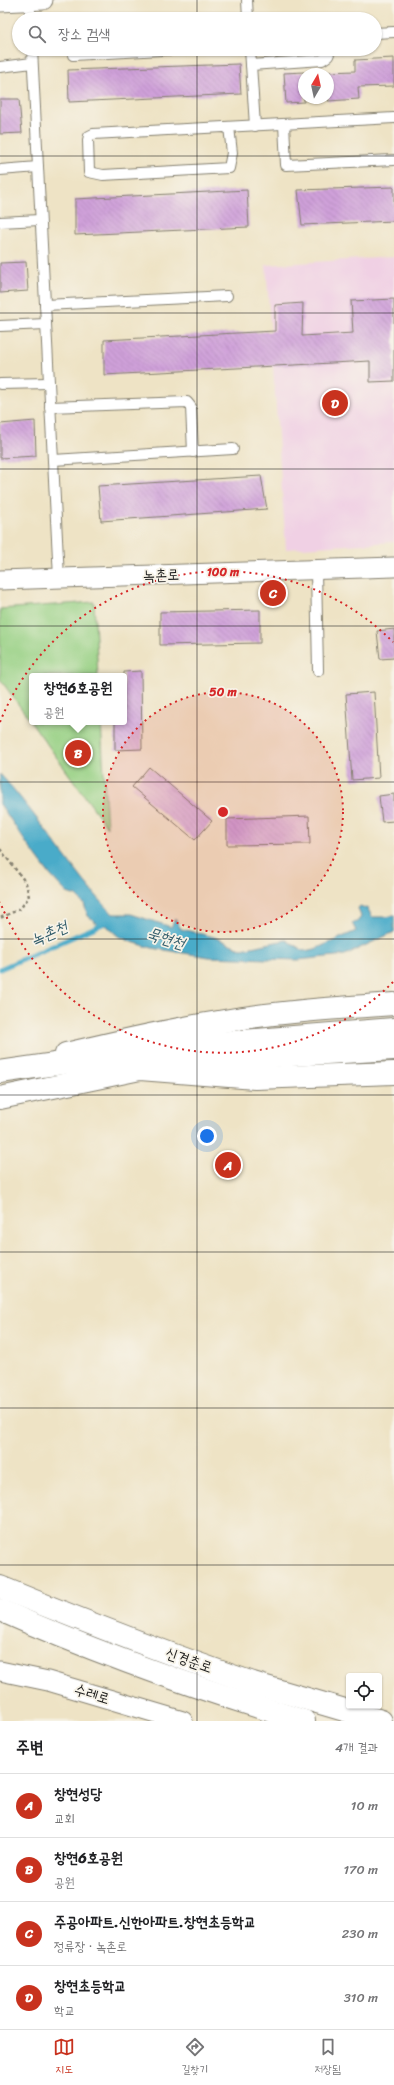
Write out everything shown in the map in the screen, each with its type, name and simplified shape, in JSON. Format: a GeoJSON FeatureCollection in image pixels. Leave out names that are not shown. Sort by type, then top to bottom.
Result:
{"type":"FeatureCollection","features":[{"type":"Feature","properties":{"kind":"highway"},"geometry":{"type":"LineString","coordinates":[[0,1071],[127,1040],[218,1022],[318,1009],[394,1004]]}},
{"type":"Feature","properties":{"kind":"highway"},"geometry":{"type":"LineString","coordinates":[[0,1071],[179,1046],[394,1029]]}},
{"type":"Feature","properties":{"kind":"highway"},"geometry":{"type":"LineString","coordinates":[[0,1098],[140,1069],[241,1058],[394,1049]]}},
{"type":"Feature","properties":{"kind":"highway"},"geometry":{"type":"LineString","coordinates":[[140,1069],[255,1078],[394,1073]]}},
{"type":"Feature","properties":{"kind":"highway","name":"신경춘로"},"geometry":{"type":"LineString","coordinates":[[0,1587],[100,1628],[253,1683],[381,1721]]}},
{"type":"Feature","properties":{"kind":"highway","name":"신경춘로"},"geometry":{"type":"LineString","coordinates":[[0,1610],[162,1674],[245,1703],[304,1721]]}},
{"type":"Feature","properties":{"kind":"street"},"geometry":{"type":"LineString","coordinates":[[0,2],[43,0]]}},
{"type":"Feature","properties":{"kind":"street","name":"녹촌로"},"geometry":{"type":"LineString","coordinates":[[0,580],[394,567]]}},
{"type":"Feature","properties":{"kind":"street","name":"수레로"},"geometry":{"type":"LineString","coordinates":[[0,1671],[48,1680],[183,1721]]}},
{"type":"Feature","properties":{"kind":"lane"},"geometry":{"type":"LineString","coordinates":[[30,0],[30,12]]}},
{"type":"Feature","properties":{"kind":"lane"},"geometry":{"type":"LineString","coordinates":[[247,0],[248,12]]}},
{"type":"Feature","properties":{"kind":"lane"},"geometry":{"type":"LineString","coordinates":[[382,32],[394,32]]}},
{"type":"Feature","properties":{"kind":"lane"},"geometry":{"type":"LineString","coordinates":[[32,56],[59,578]]}},
{"type":"Feature","properties":{"kind":"lane"},"geometry":{"type":"LineString","coordinates":[[251,56],[255,126]]}},
{"type":"Feature","properties":{"kind":"lane"},"geometry":{"type":"LineString","coordinates":[[252,64],[322,60],[328,56]]}},
{"type":"Feature","properties":{"kind":"lane"},"geometry":{"type":"LineString","coordinates":[[0,67],[32,63]]}},
{"type":"Feature","properties":{"kind":"lane"},"geometry":{"type":"LineString","coordinates":[[229,127],[232,153],[229,168],[103,175],[89,172],[88,140],[89,136],[94,134],[394,118]]}},
{"type":"Feature","properties":{"kind":"lane"},"geometry":{"type":"LineString","coordinates":[[284,124],[286,165],[394,160]]}},
{"type":"Feature","properties":{"kind":"lane"},"geometry":{"type":"LineString","coordinates":[[0,170],[38,167]]}},
{"type":"Feature","properties":{"kind":"lane"},"geometry":{"type":"LineString","coordinates":[[0,222],[40,220]]}},
{"type":"Feature","properties":{"kind":"lane"},"geometry":{"type":"LineString","coordinates":[[45,305],[227,296]]}},
{"type":"Feature","properties":{"kind":"lane"},"geometry":{"type":"LineString","coordinates":[[0,326],[46,324]]}},
{"type":"Feature","properties":{"kind":"lane"},"geometry":{"type":"LineString","coordinates":[[0,384],[49,383]]}},
{"type":"Feature","properties":{"kind":"lane"},"geometry":{"type":"LineString","coordinates":[[50,407],[187,402],[191,407],[193,452]]}},
{"type":"Feature","properties":{"kind":"lane"},"geometry":{"type":"LineString","coordinates":[[53,460],[233,450]]}},
{"type":"Feature","properties":{"kind":"lane"},"geometry":{"type":"LineString","coordinates":[[316,570],[318,671]]}},
{"type":"Feature","properties":{"kind":"path"},"geometry":{"type":"LineString","coordinates":[[0,849],[26,883],[28,897],[20,909],[0,918]]}},
{"type":"Feature","properties":{"kind":"shaded area"},"geometry":{"type":"Polygon","coordinates":[[[394,257],[394,542],[286,549],[266,265],[394,257]]]}},
{"type":"Feature","properties":{"kind":"green space"},"geometry":{"type":"Polygon","coordinates":[[[94,602],[98,673],[29,673],[29,719],[0,679],[0,609],[94,602]]]}},
{"type":"Feature","properties":{"kind":"green space"},"geometry":{"type":"Polygon","coordinates":[[[33,725],[101,725],[107,827],[33,725]]]}},
{"type":"Feature","properties":{"kind":"water","name":"묵현천"},"geometry":{"type":"Polygon","coordinates":[[[0,774],[29,808],[83,880],[113,914],[131,914],[171,927],[175,919],[181,929],[214,937],[242,949],[286,940],[304,951],[315,949],[356,931],[352,923],[357,922],[361,917],[358,908],[360,906],[368,909],[372,917],[387,917],[394,915],[394,932],[345,955],[298,960],[209,957],[152,948],[132,942],[118,936],[106,925],[98,924],[88,916],[84,904],[76,896],[67,893],[51,876],[0,804],[0,774]]]}},
{"type":"Feature","properties":{"kind":"building"},"geometry":{"type":"Polygon","coordinates":[[[394,58],[394,86],[358,87],[359,99],[334,101],[334,72],[355,71],[355,60],[394,58]]]}},
{"type":"Feature","properties":{"kind":"building"},"geometry":{"type":"Polygon","coordinates":[[[239,64],[241,94],[69,102],[68,70],[239,64]]]}},
{"type":"Feature","properties":{"kind":"building"},"geometry":{"type":"Polygon","coordinates":[[[298,72],[298,102],[286,103],[284,73],[298,72]]]}},
{"type":"Feature","properties":{"kind":"building"},"geometry":{"type":"Polygon","coordinates":[[[0,99],[19,99],[22,133],[0,134],[0,99]]]}},
{"type":"Feature","properties":{"kind":"building"},"geometry":{"type":"Polygon","coordinates":[[[394,187],[394,221],[302,225],[298,190],[394,187]]]}},
{"type":"Feature","properties":{"kind":"building"},"geometry":{"type":"Polygon","coordinates":[[[247,190],[249,227],[75,235],[75,199],[247,190]]]}},
{"type":"Feature","properties":{"kind":"building"},"geometry":{"type":"Polygon","coordinates":[[[26,262],[28,291],[0,293],[0,263],[26,262]]]}},
{"type":"Feature","properties":{"kind":"building"},"geometry":{"type":"Polygon","coordinates":[[[394,299],[394,381],[370,382],[370,361],[104,375],[104,340],[275,331],[275,305],[303,303],[302,336],[353,333],[351,301],[394,299]]]}},
{"type":"Feature","properties":{"kind":"building"},"geometry":{"type":"Polygon","coordinates":[[[35,421],[36,456],[0,458],[0,424],[35,421]]]}},
{"type":"Feature","properties":{"kind":"building"},"geometry":{"type":"Polygon","coordinates":[[[261,476],[267,509],[101,521],[98,486],[261,476]]]}},
{"type":"Feature","properties":{"kind":"building"},"geometry":{"type":"Polygon","coordinates":[[[260,610],[260,643],[160,645],[160,612],[260,610]]]}},
{"type":"Feature","properties":{"kind":"building"},"geometry":{"type":"Polygon","coordinates":[[[394,629],[394,658],[380,659],[377,631],[394,629]]]}},
{"type":"Feature","properties":{"kind":"building"},"geometry":{"type":"Polygon","coordinates":[[[141,671],[142,749],[115,750],[115,725],[127,725],[127,673],[124,672],[141,671]]]}},
{"type":"Feature","properties":{"kind":"building"},"geometry":{"type":"Polygon","coordinates":[[[374,692],[379,778],[352,780],[346,694],[374,692]]]}},
{"type":"Feature","properties":{"kind":"building"},"geometry":{"type":"Polygon","coordinates":[[[149,767],[212,821],[195,840],[132,787],[149,767]]]}},
{"type":"Feature","properties":{"kind":"building"},"geometry":{"type":"Polygon","coordinates":[[[394,794],[394,821],[382,822],[379,796],[394,794]]]}},
{"type":"Feature","properties":{"kind":"building"},"geometry":{"type":"Polygon","coordinates":[[[309,816],[310,844],[227,845],[227,819],[309,816]]]}},
{"type":"Feature","properties":{"kind":"waterway","name":"녹촌천"},"geometry":{"type":"LineString","coordinates":[[0,969],[107,922]]}},
{"type":"Feature","properties":{"kind":"place","name":"창현초등학교"},"geometry":{"type":"Point","coordinates":[335,403]}},
{"type":"Feature","properties":{"kind":"place","name":"주공아파트.신한아파트.창현초등학교"},"geometry":{"type":"Point","coordinates":[273,593]}},
{"type":"Feature","properties":{"kind":"place","name":"창현6호공원"},"geometry":{"type":"Point","coordinates":[78,753]}},
{"type":"Feature","properties":{"kind":"place","name":"창현성당"},"geometry":{"type":"Point","coordinates":[228,1165]}}]}
